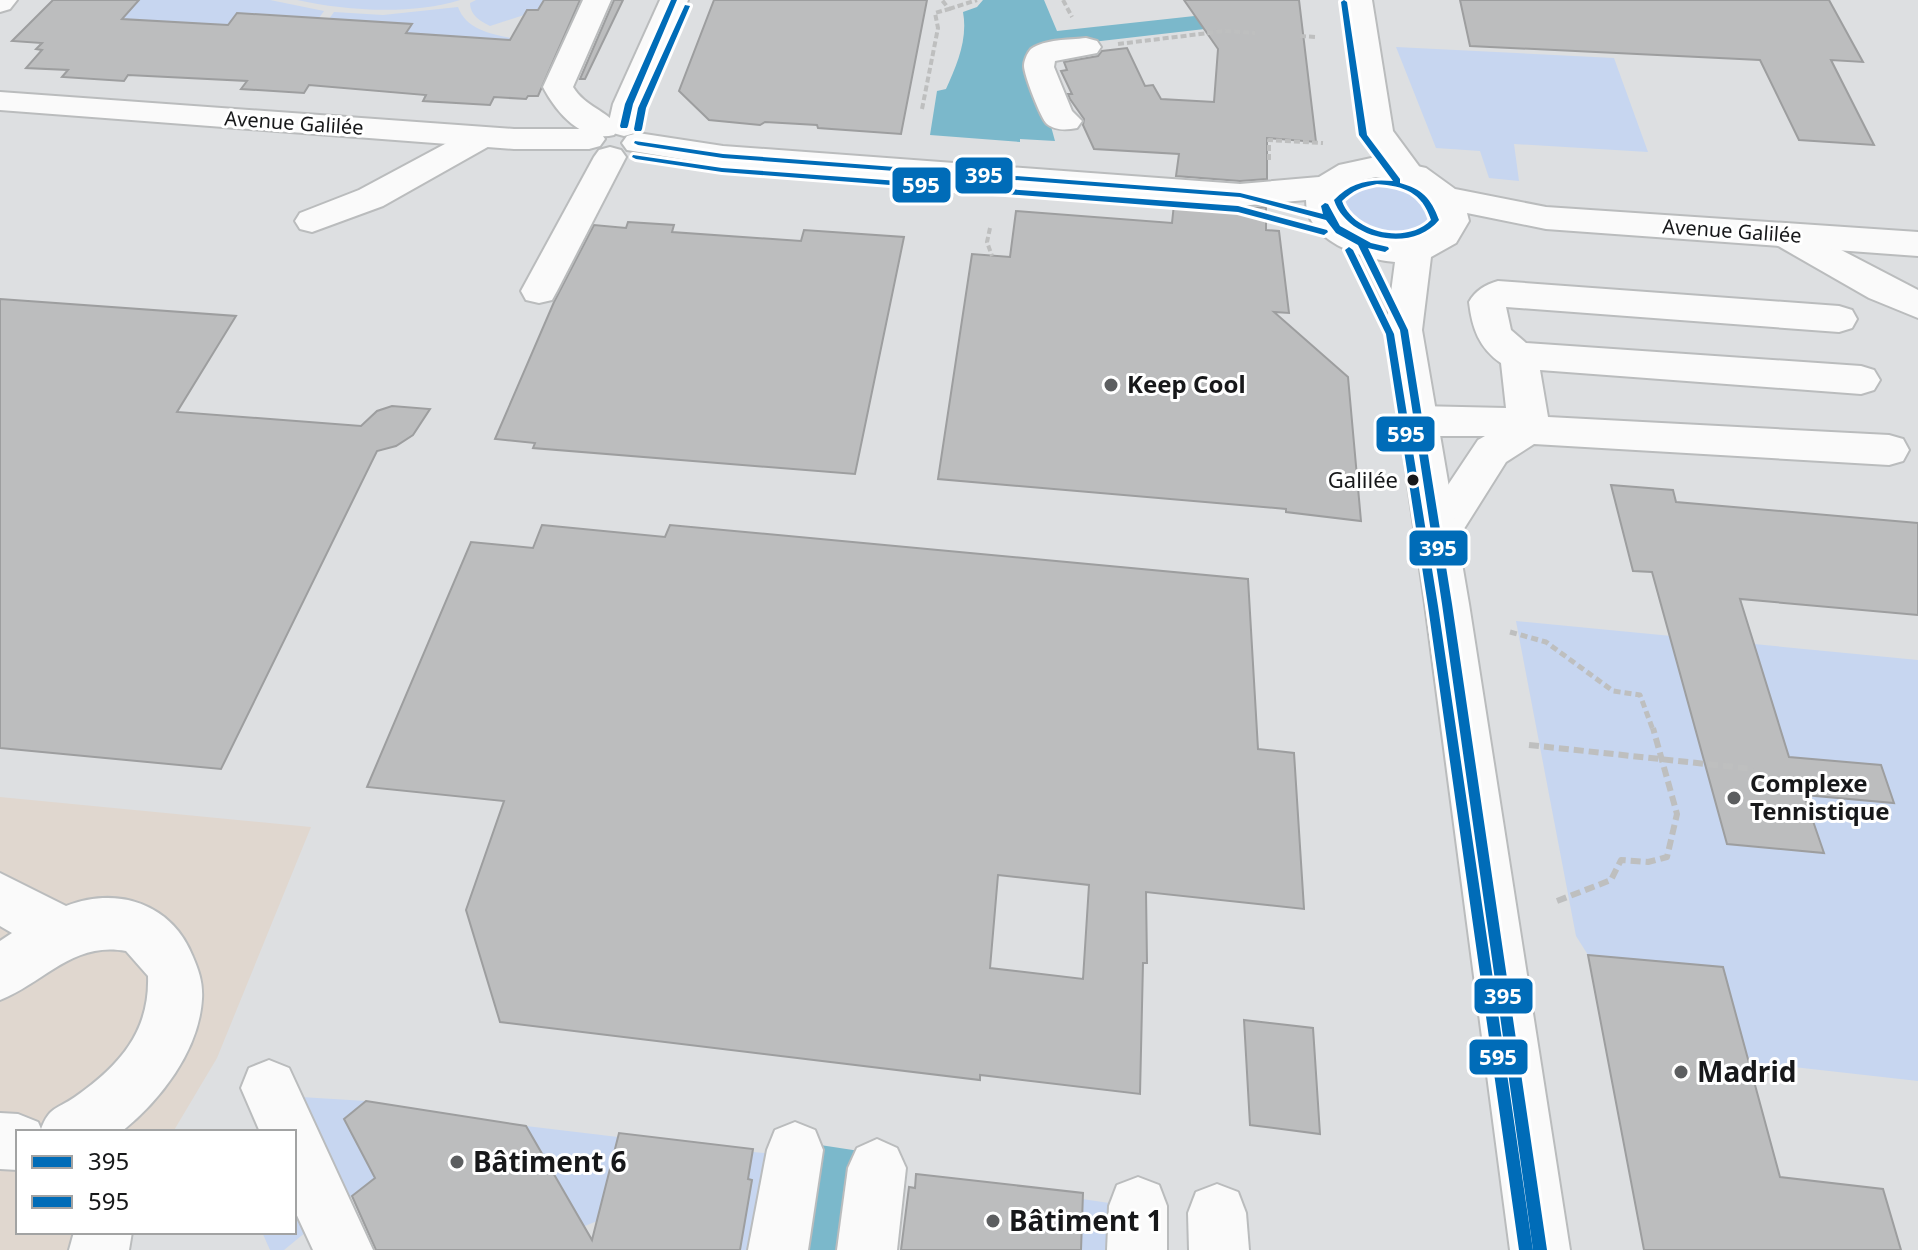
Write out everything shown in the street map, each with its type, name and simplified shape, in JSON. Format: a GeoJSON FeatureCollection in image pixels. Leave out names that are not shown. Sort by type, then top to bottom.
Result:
{"type":"FeatureCollection","features":[{"type":"Feature","properties":{"kind":"main road"},"geometry":{"type":"LineString","coordinates":[[597,0],[558,87],[569,107],[613,138]]}},
{"type":"Feature","properties":{"kind":"main road"},"geometry":{"type":"LineString","coordinates":[[539,291],[629,104],[674,0]]}},
{"type":"Feature","properties":{"kind":"main road"},"geometry":{"type":"LineString","coordinates":[[1358,0],[1377,132],[1408,173]]}},
{"type":"Feature","properties":{"kind":"main road"},"geometry":{"type":"LineString","coordinates":[[1066,121],[1058,117],[1039,67],[1041,56],[1082,39]]}},
{"type":"Feature","properties":{"kind":"main road","name":"Avenue Galilée"},"geometry":{"type":"LineString","coordinates":[[0,101],[482,137],[613,138],[723,156],[1328,202]]}},
{"type":"Feature","properties":{"kind":"main road"},"geometry":{"type":"LineString","coordinates":[[1361,168],[1377,132]]}},
{"type":"Feature","properties":{"kind":"main road"},"geometry":{"type":"LineString","coordinates":[[312,221],[371,198],[482,137]]}},
{"type":"Feature","properties":{"kind":"main road"},"geometry":{"type":"LineString","coordinates":[[1376,167],[1408,173],[1423,180],[1445,198],[1452,221],[1448,232],[1440,240],[1414,250],[1397,251],[1362,244],[1348,237],[1328,202],[1347,172],[1376,167]]}},
{"type":"Feature","properties":{"kind":"main road","name":"Avenue Galilée"},"geometry":{"type":"LineString","coordinates":[[1445,198],[1546,218],[1918,244]]}},
{"type":"Feature","properties":{"kind":"main road","name":"Avenue Galilée"},"geometry":{"type":"LineString","coordinates":[[1448,232],[1546,218]]}},
{"type":"Feature","properties":{"kind":"main road"},"geometry":{"type":"LineString","coordinates":[[1785,235],[1882,289],[1918,305]]}},
{"type":"Feature","properties":{"kind":"main road"},"geometry":{"type":"LineString","coordinates":[[1362,244],[1404,330]]}},
{"type":"Feature","properties":{"kind":"main road"},"geometry":{"type":"LineString","coordinates":[[1414,250],[1404,330],[1447,604],[1540,1250]]}},
{"type":"Feature","properties":{"kind":"main road"},"geometry":{"type":"LineString","coordinates":[[1839,319],[1498,294],[1487,302],[1489,324],[1500,346],[1522,358],[1530,356],[1861,380]]}},
{"type":"Feature","properties":{"kind":"main road"},"geometry":{"type":"LineString","coordinates":[[1522,358],[1527,418],[1542,432],[1889,450]]}},
{"type":"Feature","properties":{"kind":"main road"},"geometry":{"type":"LineString","coordinates":[[1417,421],[1533,426]]}},
{"type":"Feature","properties":{"kind":"main road"},"geometry":{"type":"LineString","coordinates":[[1435,539],[1492,451],[1533,426]]}},
{"type":"Feature","properties":{"kind":"main road"},"geometry":{"type":"LineString","coordinates":[[0,898],[65,934]]}},
{"type":"Feature","properties":{"kind":"main road"},"geometry":{"type":"LineString","coordinates":[[0,974],[32,948],[85,926],[120,924],[140,929],[164,947],[176,973],[175,1009],[160,1050],[133,1087],[78,1130]]}},
{"type":"Feature","properties":{"kind":"main road"},"geometry":{"type":"LineString","coordinates":[[296,1148],[343,1250]]}},
{"type":"Feature","properties":{"kind":"main road"},"geometry":{"type":"LineString","coordinates":[[778,1250],[795,1150]]}},
{"type":"Feature","properties":{"kind":"main road"},"geometry":{"type":"LineString","coordinates":[[867,1250],[877,1168]]}},
{"type":"Feature","properties":{"kind":"path"},"geometry":{"type":"LineString","coordinates":[[942,0],[949,9]]}},
{"type":"Feature","properties":{"kind":"path"},"geometry":{"type":"LineString","coordinates":[[922,109],[938,28],[935,13],[977,0]]}},
{"type":"Feature","properties":{"kind":"path"},"geometry":{"type":"LineString","coordinates":[[1082,39],[1225,31],[1255,33]]}},
{"type":"Feature","properties":{"kind":"path"},"geometry":{"type":"LineString","coordinates":[[1300,36],[1316,37]]}},
{"type":"Feature","properties":{"kind":"path"},"geometry":{"type":"LineString","coordinates":[[1269,169],[1269,140],[1323,143]]}},
{"type":"Feature","properties":{"kind":"path"},"geometry":{"type":"LineString","coordinates":[[990,228],[987,242],[992,256]]}},
{"type":"Feature","properties":{"kind":"path"},"geometry":{"type":"LineString","coordinates":[[1510,632],[1546,642],[1613,691],[1640,695],[1649,715],[1677,814],[1667,857],[1648,862],[1621,860],[1611,880],[1557,901]]}},
{"type":"Feature","properties":{"kind":"path"},"geometry":{"type":"LineString","coordinates":[[1529,745],[1753,769]]}},
{"type":"Feature","properties":{"kind":"shaded area"},"geometry":{"type":"Polygon","coordinates":[[[139,0],[270,0],[324,11],[319,18],[237,13],[224,30],[122,19],[139,0]]]}},
{"type":"Feature","properties":{"kind":"shaded area"},"geometry":{"type":"Polygon","coordinates":[[[297,0],[460,0],[421,8],[379,10],[297,0]]]}},
{"type":"Feature","properties":{"kind":"shaded area"},"geometry":{"type":"Polygon","coordinates":[[[476,0],[544,0],[538,10],[527,10],[524,15],[490,26],[479,20],[472,11],[470,3],[476,0]]]}},
{"type":"Feature","properties":{"kind":"shaded area"},"geometry":{"type":"Polygon","coordinates":[[[983,0],[1044,0],[1057,31],[1222,13],[1222,27],[1049,47],[1049,119],[1055,141],[1020,139],[1020,142],[930,135],[937,91],[946,89],[960,52],[964,32],[963,12],[977,7],[983,0]]]}},
{"type":"Feature","properties":{"kind":"shaded area"},"geometry":{"type":"Polygon","coordinates":[[[458,7],[473,25],[510,40],[428,42],[329,19],[334,12],[383,15],[458,7]]]}},
{"type":"Feature","properties":{"kind":"shaded area"},"geometry":{"type":"Polygon","coordinates":[[[1396,47],[1614,58],[1648,152],[1514,144],[1519,181],[1489,178],[1480,151],[1436,148],[1396,47]]]}},
{"type":"Feature","properties":{"kind":"shaded area"},"geometry":{"type":"Polygon","coordinates":[[[1376,178],[1402,183],[1429,203],[1435,210],[1426,231],[1408,238],[1386,237],[1365,228],[1349,215],[1342,200],[1350,187],[1376,178]]]}},
{"type":"Feature","properties":{"kind":"shaded area","name":"Complexe Tennistique"},"geometry":{"type":"Polygon","coordinates":[[[1516,621],[1918,660],[1918,1081],[1749,1062],[1723,967],[1588,955],[1576,936],[1516,621]]]}},
{"type":"Feature","properties":{"kind":"shaded area"},"geometry":{"type":"Polygon","coordinates":[[[0,797],[311,827],[217,1058],[174,1130],[16,1130],[16,1234],[114,1234],[104,1250],[0,1250],[0,797]]]}},
{"type":"Feature","properties":{"kind":"shaded area"},"geometry":{"type":"Polygon","coordinates":[[[301,1097],[366,1101],[344,1119],[375,1178],[338,1206],[301,1097]]]}},
{"type":"Feature","properties":{"kind":"shaded area"},"geometry":{"type":"Polygon","coordinates":[[[526,1126],[618,1137],[597,1221],[561,1236],[526,1126]]]}},
{"type":"Feature","properties":{"kind":"shaded area"},"geometry":{"type":"Polygon","coordinates":[[[807,1143],[866,1152],[853,1250],[790,1250],[807,1143]]]}},
{"type":"Feature","properties":{"kind":"shaded area"},"geometry":{"type":"Polygon","coordinates":[[[753,1152],[785,1155],[769,1250],[740,1250],[752,1181],[748,1179],[753,1152]]]}},
{"type":"Feature","properties":{"kind":"shaded area"},"geometry":{"type":"Polygon","coordinates":[[[296,1192],[312,1227],[284,1250],[270,1250],[263,1234],[296,1234],[296,1192]]]}},
{"type":"Feature","properties":{"kind":"shaded area"},"geometry":{"type":"Polygon","coordinates":[[[1082,1199],[1123,1205],[1125,1250],[1081,1250],[1082,1199]]]}},
{"type":"Feature","properties":{"kind":"building"},"geometry":{"type":"Polygon","coordinates":[[[53,0],[139,0],[122,19],[228,25],[237,13],[412,24],[406,33],[510,40],[527,10],[538,10],[544,0],[580,0],[538,96],[528,96],[526,99],[494,97],[490,105],[423,101],[426,95],[309,85],[304,93],[241,89],[247,81],[128,75],[124,81],[62,77],[68,70],[26,68],[42,50],[36,49],[42,43],[12,41],[53,0]]]}},
{"type":"Feature","properties":{"kind":"building"},"geometry":{"type":"Polygon","coordinates":[[[614,0],[623,0],[585,79],[580,79],[614,0]]]}},
{"type":"Feature","properties":{"kind":"building"},"geometry":{"type":"Polygon","coordinates":[[[714,0],[927,0],[901,134],[818,128],[817,125],[765,122],[760,125],[709,120],[679,91],[714,0]]]}},
{"type":"Feature","properties":{"kind":"building"},"geometry":{"type":"Polygon","coordinates":[[[1184,0],[1299,0],[1316,142],[1267,138],[1267,179],[1240,181],[1176,176],[1179,154],[1094,149],[1083,125],[1084,119],[1070,99],[1068,94],[1072,94],[1061,71],[1067,70],[1064,62],[1098,56],[1102,51],[1127,48],[1145,86],[1153,85],[1161,99],[1214,102],[1218,49],[1184,0]]]}},
{"type":"Feature","properties":{"kind":"building"},"geometry":{"type":"Polygon","coordinates":[[[1460,0],[1829,0],[1863,62],[1831,60],[1874,145],[1799,140],[1760,60],[1470,46],[1460,0]]]}},
{"type":"Feature","properties":{"kind":"building","name":"Keep Cool"},"geometry":{"type":"Polygon","coordinates":[[[1174,204],[1240,209],[1266,207],[1266,230],[1279,231],[1289,313],[1274,312],[1348,377],[1361,521],[1286,512],[1286,509],[938,479],[972,254],[1010,257],[1016,211],[1172,223],[1174,204]]]}},
{"type":"Feature","properties":{"kind":"building"},"geometry":{"type":"Polygon","coordinates":[[[628,222],[674,225],[672,232],[801,241],[804,230],[904,237],[855,474],[533,448],[535,443],[495,439],[554,302],[594,225],[626,228],[628,222]]]}},
{"type":"Feature","properties":{"kind":"building"},"geometry":{"type":"Polygon","coordinates":[[[0,299],[236,316],[177,412],[361,426],[377,411],[392,406],[430,409],[413,435],[396,446],[377,451],[221,769],[0,748],[0,299]]]}},
{"type":"Feature","properties":{"kind":"building"},"geometry":{"type":"Polygon","coordinates":[[[1611,485],[1673,490],[1676,502],[1918,523],[1918,615],[1740,599],[1789,757],[1881,765],[1894,803],[1804,795],[1824,853],[1727,844],[1652,572],[1633,571],[1611,485]]]}},
{"type":"Feature","properties":{"kind":"building"},"geometry":{"type":"Polygon","coordinates":[[[542,525],[665,537],[670,525],[1248,579],[1258,749],[1294,753],[1304,909],[1146,892],[1147,963],[1143,963],[1140,1094],[980,1075],[980,1080],[500,1022],[466,910],[504,801],[367,787],[471,542],[533,548],[542,525]],[[998,875],[990,968],[1083,979],[1089,885],[998,875]]]}},
{"type":"Feature","properties":{"kind":"building","name":"Madrid"},"geometry":{"type":"Polygon","coordinates":[[[1588,955],[1723,967],[1780,1177],[1883,1189],[1901,1250],[1644,1250],[1588,955]]]}},
{"type":"Feature","properties":{"kind":"building"},"geometry":{"type":"Polygon","coordinates":[[[1244,1020],[1313,1028],[1320,1134],[1250,1125],[1244,1020]]]}},
{"type":"Feature","properties":{"kind":"building","name":"Bâtiment 6"},"geometry":{"type":"Polygon","coordinates":[[[366,1101],[526,1126],[592,1240],[619,1133],[753,1149],[748,1179],[752,1180],[740,1250],[376,1250],[352,1196],[375,1178],[344,1119],[366,1101]]]}},
{"type":"Feature","properties":{"kind":"building","name":"Bâtiment 1"},"geometry":{"type":"Polygon","coordinates":[[[916,1174],[1083,1193],[1081,1250],[901,1250],[909,1187],[915,1188],[916,1174]]]}},
{"type":"Feature","properties":{"kind":"transit line","name":"395"},"geometry":{"type":"LineString","coordinates":[[624,126],[629,104],[674,0]]}},
{"type":"Feature","properties":{"kind":"transit line","name":"595"},"geometry":{"type":"LineString","coordinates":[[1344,2],[1363,135],[1397,181]]}},
{"type":"Feature","properties":{"kind":"transit line","name":"595"},"geometry":{"type":"LineString","coordinates":[[638,129],[642,108],[687,6]]}},
{"type":"Feature","properties":{"kind":"transit line","name":"395"},"geometry":{"type":"LineString","coordinates":[[638,143],[723,156],[1240,195],[1328,218]]}},
{"type":"Feature","properties":{"kind":"transit line","name":"595"},"geometry":{"type":"LineString","coordinates":[[636,157],[722,170],[1238,209],[1324,232]]}},
{"type":"Feature","properties":{"kind":"transit line","name":"595"},"geometry":{"type":"LineString","coordinates":[[1373,232],[1346,216],[1338,200],[1348,190],[1362,184],[1393,183],[1408,187],[1421,195],[1430,206],[1435,220],[1416,234],[1399,236],[1375,233]]}},
{"type":"Feature","properties":{"kind":"transit line","name":"395"},"geometry":{"type":"LineString","coordinates":[[1325,206],[1337,228],[1368,245]]}},
{"type":"Feature","properties":{"kind":"transit line","name":"395"},"geometry":{"type":"LineString","coordinates":[[1325,206],[1332,224],[1339,231],[1366,245],[1385,249]]}},
{"type":"Feature","properties":{"kind":"transit line","name":"395"},"geometry":{"type":"LineString","coordinates":[[1362,244],[1404,330],[1447,604],[1540,1250]]}},
{"type":"Feature","properties":{"kind":"transit line","name":"595"},"geometry":{"type":"LineString","coordinates":[[1349,250],[1390,334],[1433,606],[1526,1250]]}},
{"type":"Feature","properties":{"kind":"place","name":"Keep Cool"},"geometry":{"type":"Point","coordinates":[1111,385]}},
{"type":"Feature","properties":{"kind":"place","name":"Galilée"},"geometry":{"type":"Point","coordinates":[1413,480]}},
{"type":"Feature","properties":{"kind":"place","name":"Complexe Tennistique"},"geometry":{"type":"Point","coordinates":[1734,798]}},
{"type":"Feature","properties":{"kind":"place","name":"Madrid"},"geometry":{"type":"Point","coordinates":[1681,1072]}},
{"type":"Feature","properties":{"kind":"place","name":"Bâtiment 6"},"geometry":{"type":"Point","coordinates":[457,1162]}},
{"type":"Feature","properties":{"kind":"place","name":"Bâtiment 1"},"geometry":{"type":"Point","coordinates":[993,1221]}}]}
